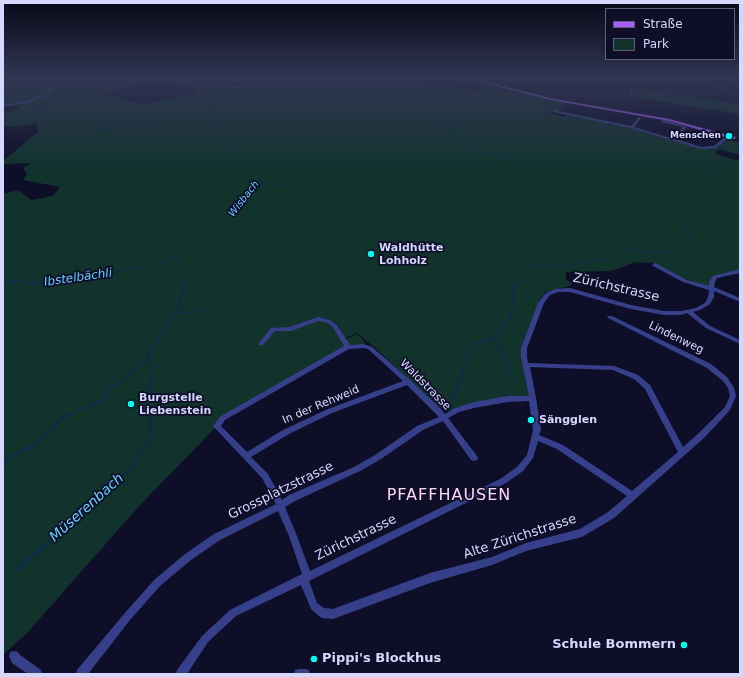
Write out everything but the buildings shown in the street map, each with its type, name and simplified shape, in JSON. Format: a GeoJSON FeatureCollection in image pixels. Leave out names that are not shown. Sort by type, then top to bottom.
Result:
{"type":"FeatureCollection","features":[{"type":"Feature","properties":{"kind":"main road"},"geometry":{"type":"LineString","coordinates":[[604,109],[669,120],[740,141]]}},
{"type":"Feature","properties":{"kind":"street"},"geometry":{"type":"LineString","coordinates":[[554,111],[632,127],[675,139],[696,147],[710,149],[729,137]]}},
{"type":"Feature","properties":{"kind":"street"},"geometry":{"type":"LineString","coordinates":[[632,127],[639,118]]}},
{"type":"Feature","properties":{"kind":"street"},"geometry":{"type":"LineString","coordinates":[[663,122],[685,127],[675,139]]}},
{"type":"Feature","properties":{"kind":"street"},"geometry":{"type":"LineString","coordinates":[[655,266],[685,281],[712,288],[740,300]]}},
{"type":"Feature","properties":{"kind":"street","name":"Zürichstrasse"},"geometry":{"type":"LineString","coordinates":[[181,674],[205,639],[233,613],[510,477],[520,469],[530,456],[537,430],[524,348],[544,297],[554,291],[574,291],[606,302],[654,311],[671,313],[689,312],[701,308],[708,303],[711,297],[714,279],[717,276],[740,271]]}},
{"type":"Feature","properties":{"kind":"street"},"geometry":{"type":"LineString","coordinates":[[689,312],[708,326],[740,342]]}},
{"type":"Feature","properties":{"kind":"street","name":"Lindenweg"},"geometry":{"type":"LineString","coordinates":[[610,317],[709,366],[721,375],[729,384]]}},
{"type":"Feature","properties":{"kind":"street"},"geometry":{"type":"LineString","coordinates":[[261,344],[273,328],[291,328],[318,319],[328,321],[335,326],[348,347]]}},
{"type":"Feature","properties":{"kind":"street","name":"Waldstrasse"},"geometry":{"type":"LineString","coordinates":[[348,347],[360,345],[370,348],[439,411],[474,458]]}},
{"type":"Feature","properties":{"kind":"street","name":"Alte Zürichstrasse"},"geometry":{"type":"LineString","coordinates":[[348,347],[223,418],[217,426],[265,476],[280,505],[293,536],[314,606],[322,613],[333,614],[430,578],[492,562],[526,547],[582,532],[610,515],[702,435],[728,408],[733,396],[729,384]]}},
{"type":"Feature","properties":{"kind":"street"},"geometry":{"type":"LineString","coordinates":[[526,365],[614,368],[636,377],[648,387],[682,453]]}},
{"type":"Feature","properties":{"kind":"street","name":"In der Rehweid"},"geometry":{"type":"LineString","coordinates":[[246,456],[286,432],[330,411],[408,382]]}},
{"type":"Feature","properties":{"kind":"street","name":"Grossplatzstrasse"},"geometry":{"type":"LineString","coordinates":[[81,674],[141,601],[171,571],[217,537],[269,512],[280,505],[357,469],[378,457],[420,428],[457,410],[474,405],[508,399],[533,398]]}},
{"type":"Feature","properties":{"kind":"street"},"geometry":{"type":"LineString","coordinates":[[536,437],[560,447],[633,496]]}},
{"type":"Feature","properties":{"kind":"street"},"geometry":{"type":"LineString","coordinates":[[14,656],[36,674]]}},
{"type":"Feature","properties":{"kind":"street"},"geometry":{"type":"LineString","coordinates":[[299,674],[305,674]]}},
{"type":"Feature","properties":{"kind":"green space"},"geometry":{"type":"Polygon","coordinates":[[[17,109],[561,109],[559,111],[551,111],[549,113],[565,117],[567,115],[579,116],[632,127],[701,148],[712,148],[725,138],[740,143],[740,155],[720,149],[715,152],[718,155],[740,161],[740,271],[717,276],[712,289],[696,284],[653,263],[635,262],[610,271],[566,272],[566,280],[572,283],[570,286],[546,292],[539,301],[534,318],[524,339],[522,353],[530,396],[508,396],[448,411],[436,405],[357,333],[345,338],[338,325],[323,318],[317,318],[286,329],[315,320],[328,321],[344,340],[357,334],[365,342],[364,346],[347,345],[223,418],[142,503],[26,634],[3,655],[3,194],[18,190],[31,200],[53,196],[60,187],[23,180],[27,174],[23,168],[31,163],[3,164],[3,161],[38,132],[38,123],[13,127],[3,125],[3,114],[17,109]]]}},
{"type":"Feature","properties":{"kind":"green space"},"geometry":{"type":"Polygon","coordinates":[[[705,109],[740,109],[740,114],[705,109]]]}},
{"type":"Feature","properties":{"kind":"waterway"},"geometry":{"type":"LineString","coordinates":[[15,126],[23,117],[22,114],[37,109]]}},
{"type":"Feature","properties":{"kind":"waterway","name":"Wisbach"},"geometry":{"type":"LineString","coordinates":[[212,109],[211,112],[219,117],[224,131],[221,134],[223,137],[221,139],[225,142],[222,144],[224,147],[230,149],[227,155],[252,169],[261,179],[259,181]]}},
{"type":"Feature","properties":{"kind":"waterway"},"geometry":{"type":"LineString","coordinates":[[460,118],[466,115],[463,111]]}},
{"type":"Feature","properties":{"kind":"waterway"},"geometry":{"type":"LineString","coordinates":[[156,118],[182,114]]}},
{"type":"Feature","properties":{"kind":"waterway"},"geometry":{"type":"LineString","coordinates":[[458,119],[448,122],[447,125],[463,134],[460,137]]}},
{"type":"Feature","properties":{"kind":"waterway"},"geometry":{"type":"LineString","coordinates":[[135,124],[148,120]]}},
{"type":"Feature","properties":{"kind":"waterway"},"geometry":{"type":"LineString","coordinates":[[86,138],[92,133],[119,125],[124,126]]}},
{"type":"Feature","properties":{"kind":"waterway"},"geometry":{"type":"LineString","coordinates":[[459,138],[464,142],[465,146],[515,161]]}},
{"type":"Feature","properties":{"kind":"waterway"},"geometry":{"type":"LineString","coordinates":[[696,205],[694,202],[699,201],[706,195],[712,193],[708,176],[712,173],[705,169],[708,166],[699,163],[709,152],[724,146],[726,141],[730,140]]}},
{"type":"Feature","properties":{"kind":"waterway"},"geometry":{"type":"LineString","coordinates":[[519,162],[525,164]]}},
{"type":"Feature","properties":{"kind":"waterway","name":"Wisbach"},"geometry":{"type":"LineString","coordinates":[[175,270],[180,265],[176,257],[221,227],[242,205],[259,181]]}},
{"type":"Feature","properties":{"kind":"waterway"},"geometry":{"type":"LineString","coordinates":[[259,181],[282,185],[287,189]]}},
{"type":"Feature","properties":{"kind":"waterway"},"geometry":{"type":"LineString","coordinates":[[522,277],[521,278],[526,274],[525,269],[529,269],[529,266],[548,264],[553,266],[560,264],[567,266],[583,261],[604,261],[625,250],[673,252],[689,245],[690,238],[685,227],[699,211],[699,208]]}},
{"type":"Feature","properties":{"kind":"waterway","name":"Ibstelbächli"},"geometry":{"type":"LineString","coordinates":[[159,264],[175,257]]}},
{"type":"Feature","properties":{"kind":"waterway","name":"Ibstelbächli"},"geometry":{"type":"LineString","coordinates":[[85,278],[148,266]]}},
{"type":"Feature","properties":{"kind":"waterway","name":"Ibstelbächli"},"geometry":{"type":"LineString","coordinates":[[7,282],[16,281],[34,284],[94,277]]}},
{"type":"Feature","properties":{"kind":"waterway","name":"Wisbach"},"geometry":{"type":"LineString","coordinates":[[177,312],[184,286],[180,277]]}},
{"type":"Feature","properties":{"kind":"waterway"},"geometry":{"type":"LineString","coordinates":[[493,339],[511,317],[514,294],[513,288],[517,287],[521,282]]}},
{"type":"Feature","properties":{"kind":"waterway"},"geometry":{"type":"LineString","coordinates":[[177,312],[187,313],[200,311]]}},
{"type":"Feature","properties":{"kind":"waterway","name":"Wisbach"},"geometry":{"type":"LineString","coordinates":[[149,358],[149,350],[159,341],[160,335],[177,312]]}},
{"type":"Feature","properties":{"kind":"waterway"},"geometry":{"type":"LineString","coordinates":[[460,382],[463,375],[462,367],[468,361],[465,353],[474,344],[493,339]]}},
{"type":"Feature","properties":{"kind":"waterway"},"geometry":{"type":"LineString","coordinates":[[493,339],[501,348],[512,378]]}},
{"type":"Feature","properties":{"kind":"waterway"},"geometry":{"type":"LineString","coordinates":[[120,382],[149,358]]}},
{"type":"Feature","properties":{"kind":"waterway","name":"Müserenbach"},"geometry":{"type":"LineString","coordinates":[[149,358],[153,371],[151,382]]}},
{"type":"Feature","properties":{"kind":"waterway"},"geometry":{"type":"LineString","coordinates":[[78,410],[99,402],[112,387],[122,381]]}},
{"type":"Feature","properties":{"kind":"waterway","name":"Müserenbach"},"geometry":{"type":"LineString","coordinates":[[84,513],[114,487],[136,461],[153,434],[149,425],[152,419],[140,408],[153,397],[149,389],[151,381]]}},
{"type":"Feature","properties":{"kind":"waterway"},"geometry":{"type":"LineString","coordinates":[[451,400],[460,381]]}},
{"type":"Feature","properties":{"kind":"waterway"},"geometry":{"type":"LineString","coordinates":[[3,466],[10,457],[31,447],[47,434],[61,419],[73,413]]}},
{"type":"Feature","properties":{"kind":"waterway","name":"Müserenbach"},"geometry":{"type":"LineString","coordinates":[[15,571],[85,512]]}},
{"type":"Feature","properties":{"kind":"place","name":"Menschen"},"geometry":{"type":"Point","coordinates":[729,136]}},
{"type":"Feature","properties":{"kind":"place","name":"Waldhütte Lohholz"},"geometry":{"type":"Point","coordinates":[371,254]}},
{"type":"Feature","properties":{"kind":"place","name":"Burgstelle Liebenstein"},"geometry":{"type":"Point","coordinates":[131,404]}},
{"type":"Feature","properties":{"kind":"place","name":"Sängglen"},"geometry":{"type":"Point","coordinates":[531,420]}},
{"type":"Feature","properties":{"kind":"place","name":"Schule Bommern"},"geometry":{"type":"Point","coordinates":[684,645]}},
{"type":"Feature","properties":{"kind":"place","name":"Pippi's Blockhus"},"geometry":{"type":"Point","coordinates":[314,659]}},
{"type":"Feature","properties":{"kind":"district","name":"PFAFFHAUSEN"},"geometry":{"type":"Point","coordinates":[449,496]}}]}
